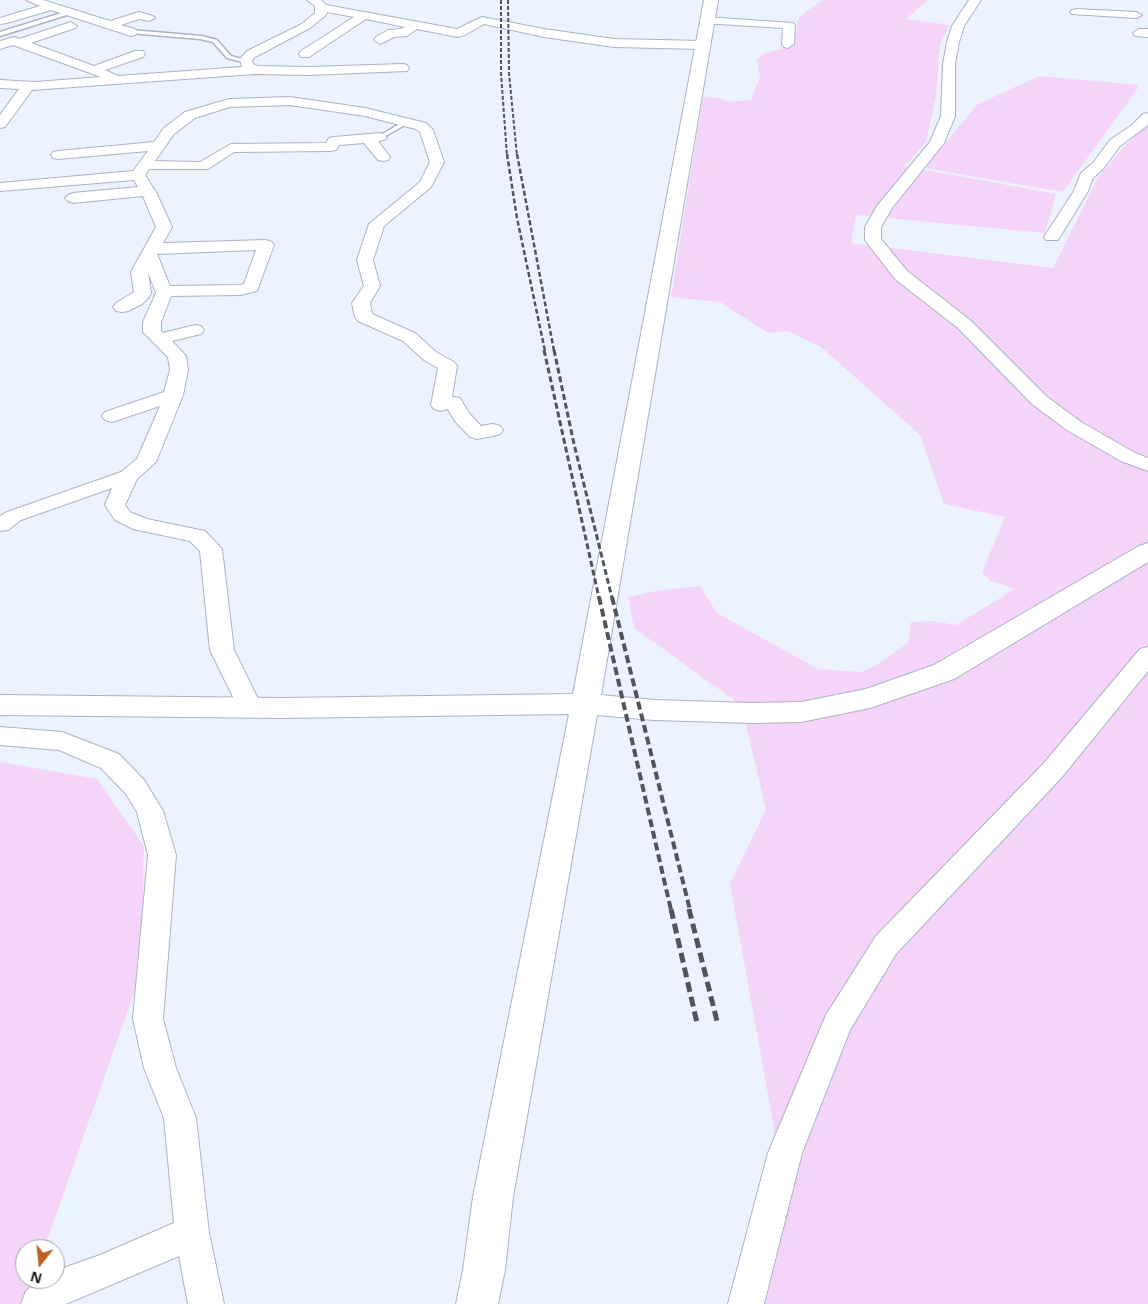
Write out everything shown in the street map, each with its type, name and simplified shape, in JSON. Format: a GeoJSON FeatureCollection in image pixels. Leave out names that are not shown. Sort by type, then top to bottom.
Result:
{"type":"FeatureCollection","features":[{"type":"Feature","properties":{"kind":"street"},"geometry":{"type":"LineString","coordinates":[[32,0],[132,32]]}},
{"type":"Feature","properties":{"kind":"street"},"geometry":{"type":"LineString","coordinates":[[477,1304],[484,1270],[493,1197],[585,704],[711,0]]}},
{"type":"Feature","properties":{"kind":"street"},"geometry":{"type":"LineString","coordinates":[[975,0],[966,10],[953,42],[949,64],[948,116],[937,143],[885,206],[873,227],[873,240],[901,275],[964,324],[1039,400],[1074,426],[1128,457],[1148,465]]}},
{"type":"Feature","properties":{"kind":"street"},"geometry":{"type":"LineString","coordinates":[[315,2],[365,15],[460,33]]}},
{"type":"Feature","properties":{"kind":"street"},"geometry":{"type":"LineString","coordinates":[[250,65],[246,58],[251,54],[302,29],[321,14],[315,2]]}},
{"type":"Feature","properties":{"kind":"street"},"geometry":{"type":"LineString","coordinates":[[1120,4],[1148,21]]}},
{"type":"Feature","properties":{"kind":"street"},"geometry":{"type":"LineString","coordinates":[[3,21],[52,6]]}},
{"type":"Feature","properties":{"kind":"street"},"geometry":{"type":"LineString","coordinates":[[1076,12],[1136,15]]}},
{"type":"Feature","properties":{"kind":"street"},"geometry":{"type":"LineString","coordinates":[[110,25],[141,15]]}},
{"type":"Feature","properties":{"kind":"street"},"geometry":{"type":"LineString","coordinates":[[306,54],[365,15]]}},
{"type":"Feature","properties":{"kind":"street"},"geometry":{"type":"LineString","coordinates":[[446,42],[482,20],[544,33],[614,43],[702,45]]}},
{"type":"Feature","properties":{"kind":"street"},"geometry":{"type":"LineString","coordinates":[[706,22],[789,26],[788,44]]}},
{"type":"Feature","properties":{"kind":"street"},"geometry":{"type":"LineString","coordinates":[[380,40],[392,33],[403,33],[416,25]]}},
{"type":"Feature","properties":{"kind":"street"},"geometry":{"type":"LineString","coordinates":[[19,43],[71,26]]}},
{"type":"Feature","properties":{"kind":"street"},"geometry":{"type":"LineString","coordinates":[[302,29],[337,33]]}},
{"type":"Feature","properties":{"kind":"street"},"geometry":{"type":"LineString","coordinates":[[0,44],[14,41],[118,79]]}},
{"type":"Feature","properties":{"kind":"street"},"geometry":{"type":"LineString","coordinates":[[94,70],[139,54]]}},
{"type":"Feature","properties":{"kind":"street"},"geometry":{"type":"LineString","coordinates":[[237,92],[250,65]]}},
{"type":"Feature","properties":{"kind":"street"},"geometry":{"type":"LineString","coordinates":[[0,84],[28,86],[144,77],[208,79],[250,65],[308,72],[403,68]]}},
{"type":"Feature","properties":{"kind":"street"},"geometry":{"type":"LineString","coordinates":[[142,94],[144,77]]}},
{"type":"Feature","properties":{"kind":"street"},"geometry":{"type":"LineString","coordinates":[[82,99],[84,82]]}},
{"type":"Feature","properties":{"kind":"street"},"geometry":{"type":"LineString","coordinates":[[0,124],[4,113],[28,86]]}},
{"type":"Feature","properties":{"kind":"street"},"geometry":{"type":"LineString","coordinates":[[141,170],[168,131],[190,115],[237,92],[365,112],[421,126],[426,130],[438,162],[426,184],[377,224],[365,260],[372,286],[361,303],[364,317],[409,337],[430,356],[448,366],[441,405],[453,402],[461,416],[477,433],[493,430]]}},
{"type":"Feature","properties":{"kind":"street"},"geometry":{"type":"LineString","coordinates":[[1052,237],[1081,191],[1086,176],[1098,166],[1115,143],[1148,118]]}},
{"type":"Feature","properties":{"kind":"street"},"geometry":{"type":"LineString","coordinates":[[0,187],[141,170],[203,166],[231,148],[331,147],[334,141],[374,138],[383,157]]}},
{"type":"Feature","properties":{"kind":"street"},"geometry":{"type":"LineString","coordinates":[[58,155],[159,146]]}},
{"type":"Feature","properties":{"kind":"street"},"geometry":{"type":"LineString","coordinates":[[272,165],[274,148]]}},
{"type":"Feature","properties":{"kind":"street"},"geometry":{"type":"LineString","coordinates":[[122,307],[136,300],[143,293],[139,272],[164,226],[148,191],[141,170]]}},
{"type":"Feature","properties":{"kind":"street"},"geometry":{"type":"LineString","coordinates":[[73,198],[148,191]]}},
{"type":"Feature","properties":{"kind":"street"},"geometry":{"type":"LineString","coordinates":[[151,251],[266,245],[251,287],[241,290],[163,291]]}},
{"type":"Feature","properties":{"kind":"street"},"geometry":{"type":"LineString","coordinates":[[0,525],[14,516],[128,476],[146,462],[174,395],[179,370],[178,356],[152,332],[152,322],[163,291],[151,251]]}},
{"type":"Feature","properties":{"kind":"street"},"geometry":{"type":"LineString","coordinates":[[160,339],[195,330]]}},
{"type":"Feature","properties":{"kind":"street"},"geometry":{"type":"LineString","coordinates":[[112,416],[174,395]]}},
{"type":"Feature","properties":{"kind":"street"},"geometry":{"type":"LineString","coordinates":[[128,476],[116,506],[122,516],[141,524],[197,536],[211,548],[222,650],[250,707]]}},
{"type":"Feature","properties":{"kind":"street"},"geometry":{"type":"LineString","coordinates":[[0,705],[250,707],[585,704],[654,710],[752,713],[801,712],[870,698],[944,672],[1148,551]]}},
{"type":"Feature","properties":{"kind":"street"},"geometry":{"type":"LineString","coordinates":[[746,1304],[785,1153],[837,1024],[886,945],[1053,770],[1148,655]]}},
{"type":"Feature","properties":{"kind":"street"},"geometry":{"type":"LineString","coordinates":[[0,736],[62,741],[110,761],[135,787],[150,811],[162,855],[148,1019],[160,1068],[180,1118],[192,1232],[206,1304]]}},
{"type":"Feature","properties":{"kind":"street"},"geometry":{"type":"LineString","coordinates":[[39,1304],[57,1288],[103,1272],[192,1232]]}},
{"type":"Feature","properties":{"kind":"lane"},"geometry":{"type":"LineString","coordinates":[[0,34],[71,12]]}},
{"type":"Feature","properties":{"kind":"lane"},"geometry":{"type":"LineString","coordinates":[[132,32],[200,37],[214,41],[229,56],[250,65]]}},
{"type":"Feature","properties":{"kind":"lane"},"geometry":{"type":"LineString","coordinates":[[374,138],[407,122]]}},
{"type":"Feature","properties":{"kind":"shaded area"},"geometry":{"type":"Polygon","coordinates":[[[822,0],[928,0],[906,19],[950,25],[940,44],[936,97],[926,142],[905,166],[1056,194],[1045,233],[856,215],[851,243],[1053,268],[1099,176],[1148,123],[1148,1304],[734,1304],[777,1145],[730,884],[766,809],[741,705],[634,628],[628,597],[656,591],[700,586],[717,613],[818,669],[862,672],[878,664],[908,643],[911,622],[933,621],[956,625],[1015,589],[989,580],[982,572],[1005,517],[944,504],[920,435],[821,347],[788,331],[768,333],[720,302],[671,297],[703,97],[719,98],[728,102],[751,100],[760,77],[757,60],[764,53],[794,46],[799,17],[822,0]]]}},
{"type":"Feature","properties":{"kind":"shaded area"},"geometry":{"type":"Polygon","coordinates":[[[1039,76],[1140,85],[1063,192],[924,168],[978,104],[1039,76]]]}},
{"type":"Feature","properties":{"kind":"shaded area"},"geometry":{"type":"Polygon","coordinates":[[[0,762],[97,779],[144,846],[141,973],[48,1239],[15,1239],[15,1289],[28,1289],[23,1304],[0,1304],[0,762]]]}},
{"type":"Feature","properties":{"kind":"railway"},"geometry":{"type":"LineString","coordinates":[[501,0],[501,73],[507,156]]}},
{"type":"Feature","properties":{"kind":"railway"},"geometry":{"type":"LineString","coordinates":[[508,0],[509,73],[517,156]]}},
{"type":"Feature","properties":{"kind":"railway"},"geometry":{"type":"LineString","coordinates":[[507,154],[517,218],[545,351]]}},
{"type":"Feature","properties":{"kind":"railway"},"geometry":{"type":"LineString","coordinates":[[517,154],[554,351]]}},
{"type":"Feature","properties":{"kind":"railway"},"geometry":{"type":"LineString","coordinates":[[544,350],[599,598]]}},
{"type":"Feature","properties":{"kind":"railway"},"geometry":{"type":"LineString","coordinates":[[554,350],[574,444],[612,598]]}},
{"type":"Feature","properties":{"kind":"railway"},"geometry":{"type":"LineString","coordinates":[[599,597],[671,910]]}},
{"type":"Feature","properties":{"kind":"railway"},"geometry":{"type":"LineString","coordinates":[[612,597],[690,910]]}},
{"type":"Feature","properties":{"kind":"railway"},"geometry":{"type":"LineString","coordinates":[[671,909],[697,1023]]}},
{"type":"Feature","properties":{"kind":"railway"},"geometry":{"type":"LineString","coordinates":[[689,909],[717,1021]]}}]}
